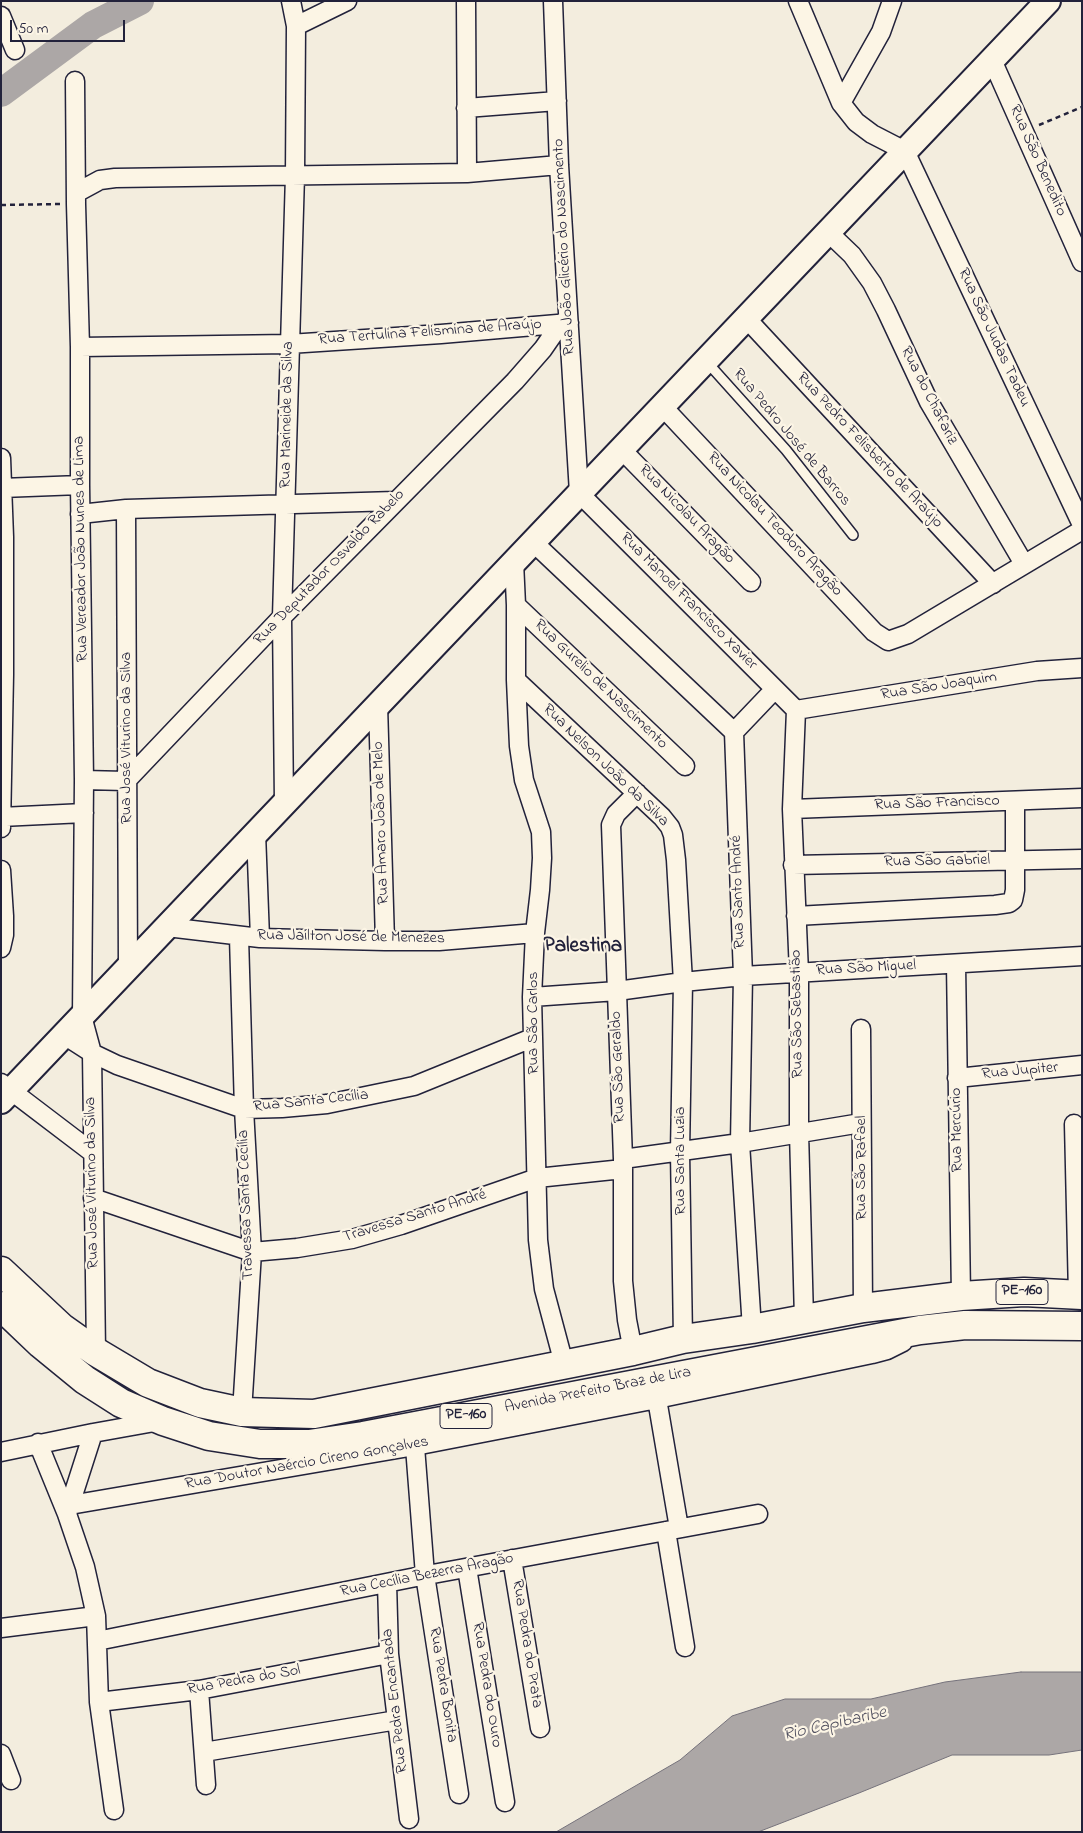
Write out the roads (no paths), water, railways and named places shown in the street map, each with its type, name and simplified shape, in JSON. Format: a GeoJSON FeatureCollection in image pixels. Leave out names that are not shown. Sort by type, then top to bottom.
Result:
{"type":"FeatureCollection","features":[{"type":"Feature","properties":{"kind":"main road","name":"Avenida Prefeito Braz de Lira"},"geometry":{"type":"LineString","coordinates":[[1,1271],[62,1328],[96,1352],[148,1383],[200,1403],[242,1412],[314,1414],[633,1351],[683,1339],[752,1329],[863,1308],[961,1296]]}},
{"type":"Feature","properties":{"kind":"main road","name":"PE-160"},"geometry":{"type":"LineString","coordinates":[[961,1296],[1024,1292],[1080,1295]]}},
{"type":"Feature","properties":{"kind":"main road","name":"Avenida Prefeito Braz de Lira"},"geometry":{"type":"LineString","coordinates":[[1,1306],[41,1344],[85,1380],[121,1403],[163,1421],[210,1436],[260,1444],[309,1444],[363,1436],[414,1436],[920,1330],[965,1325],[1082,1326]]}},
{"type":"Feature","properties":{"kind":"street","name":"Rua Marineide da Silva"},"geometry":{"type":"LineString","coordinates":[[284,804],[282,617],[295,175],[296,26],[291,1]]}},
{"type":"Feature","properties":{"kind":"street"},"geometry":{"type":"LineString","coordinates":[[296,26],[347,1]]}},
{"type":"Feature","properties":{"kind":"street"},"geometry":{"type":"LineString","coordinates":[[466,1],[467,173]]}},
{"type":"Feature","properties":{"kind":"street","name":"Rua João Glicério do Nascimento"},"geometry":{"type":"LineString","coordinates":[[553,1],[565,323],[580,493]]}},
{"type":"Feature","properties":{"kind":"street"},"geometry":{"type":"LineString","coordinates":[[798,1],[841,103],[856,122],[872,134],[905,151]]}},
{"type":"Feature","properties":{"kind":"street"},"geometry":{"type":"LineString","coordinates":[[841,103],[882,32],[892,1]]}},
{"type":"Feature","properties":{"kind":"street"},"geometry":{"type":"LineString","coordinates":[[93,1153],[4,1092],[64,1036],[1048,1]]}},
{"type":"Feature","properties":{"kind":"street"},"geometry":{"type":"LineString","coordinates":[[1,16],[15,50]]}},
{"type":"Feature","properties":{"kind":"street","name":"Rua São Benedito"},"geometry":{"type":"LineString","coordinates":[[992,60],[1082,262]]}},
{"type":"Feature","properties":{"kind":"street","name":"Rua Vereador João Nunes de Lima"},"geometry":{"type":"LineString","coordinates":[[75,81],[80,347],[80,514],[84,780],[82,1016]]}},
{"type":"Feature","properties":{"kind":"street"},"geometry":{"type":"LineString","coordinates":[[466,108],[557,101]]}},
{"type":"Feature","properties":{"kind":"street","name":"Rua São Judas Tadeu"},"geometry":{"type":"LineString","coordinates":[[905,151],[1082,525]]}},
{"type":"Feature","properties":{"kind":"street"},"geometry":{"type":"LineString","coordinates":[[76,198],[100,180],[115,178],[467,173],[559,165]]}},
{"type":"Feature","properties":{"kind":"street","name":"Rua do Chafariz"},"geometry":{"type":"LineString","coordinates":[[828,232],[852,255],[872,283],[929,402],[1024,564]]}},
{"type":"Feature","properties":{"kind":"street","name":"Rua Pedro Felisberto de Araújo"},"geometry":{"type":"LineString","coordinates":[[746,318],[993,584]]}},
{"type":"Feature","properties":{"kind":"street","name":"Rua Tertulina Felismina de Araújo"},"geometry":{"type":"LineString","coordinates":[[80,347],[289,344],[441,334],[565,323]]}},
{"type":"Feature","properties":{"kind":"street","name":"Rua Deputador Osvaldo Rabelo"},"geometry":{"type":"LineString","coordinates":[[126,782],[395,500],[515,381],[565,323]]}},
{"type":"Feature","properties":{"kind":"street","name":"Rua Nicolau Teodoro Aragão"},"geometry":{"type":"LineString","coordinates":[[662,406],[874,632],[888,640],[908,634],[993,584]]}},
{"type":"Feature","properties":{"kind":"street","name":"Rua Nicolau Aragão"},"geometry":{"type":"LineString","coordinates":[[622,449],[751,582]]}},
{"type":"Feature","properties":{"kind":"street"},"geometry":{"type":"LineString","coordinates":[[1,458],[2,820],[84,813]]}},
{"type":"Feature","properties":{"kind":"street"},"geometry":{"type":"LineString","coordinates":[[2,488],[80,485]]}},
{"type":"Feature","properties":{"kind":"street","name":"Rua Manoel Francisco Xavier"},"geometry":{"type":"LineString","coordinates":[[580,493],[796,710]]}},
{"type":"Feature","properties":{"kind":"street"},"geometry":{"type":"LineString","coordinates":[[80,514],[126,509],[395,500]]}},
{"type":"Feature","properties":{"kind":"street","name":"Rua José Viturino da Silva"},"geometry":{"type":"LineString","coordinates":[[126,509],[128,968]]}},
{"type":"Feature","properties":{"kind":"street"},"geometry":{"type":"LineString","coordinates":[[993,584],[1082,530]]}},
{"type":"Feature","properties":{"kind":"street"},"geometry":{"type":"LineString","coordinates":[[533,542],[734,732],[775,689]]}},
{"type":"Feature","properties":{"kind":"street","name":"Rua São Carlos"},"geometry":{"type":"LineString","coordinates":[[514,562],[516,680],[521,765],[528,794],[536,812],[541,832],[541,874],[535,933],[532,997],[540,1264],[544,1289],[564,1364]]}},
{"type":"Feature","properties":{"kind":"street","name":"Rua Gurelio de Nascimento"},"geometry":{"type":"LineString","coordinates":[[516,605],[684,766]]}},
{"type":"Feature","properties":{"kind":"street","name":"Rua São Joaquim"},"geometry":{"type":"LineString","coordinates":[[796,710],[1037,671],[1082,668]]}},
{"type":"Feature","properties":{"kind":"street","name":"Rua Nelson João da Silva"},"geometry":{"type":"LineString","coordinates":[[516,680],[637,793],[670,827],[673,835],[676,860],[683,982]]}},
{"type":"Feature","properties":{"kind":"street","name":"Rua Amaro João de Melo"},"geometry":{"type":"LineString","coordinates":[[378,705],[385,941]]}},
{"type":"Feature","properties":{"kind":"street","name":"Rua São Sebastião"},"geometry":{"type":"LineString","coordinates":[[796,710],[792,808],[799,972],[799,1132],[804,1319]]}},
{"type":"Feature","properties":{"kind":"street","name":"Rua Santo André"},"geometry":{"type":"LineString","coordinates":[[734,732],[743,976],[740,1143],[752,1329]]}},
{"type":"Feature","properties":{"kind":"street"},"geometry":{"type":"LineString","coordinates":[[84,780],[126,782]]}},
{"type":"Feature","properties":{"kind":"street","name":"Rua São Geraldo"},"geometry":{"type":"LineString","coordinates":[[633,1351],[627,1320],[623,1281],[623,1164],[611,826],[616,814],[637,793]]}},
{"type":"Feature","properties":{"kind":"street","name":"Rua São Francisco"},"geometry":{"type":"LineString","coordinates":[[792,808],[1082,798]]}},
{"type":"Feature","properties":{"kind":"street"},"geometry":{"type":"LineString","coordinates":[[796,916],[1009,903],[1013,900],[1015,890],[1015,801]]}},
{"type":"Feature","properties":{"kind":"street"},"geometry":{"type":"LineString","coordinates":[[256,833],[260,938]]}},
{"type":"Feature","properties":{"kind":"street","name":"Rua São Gabriel"},"geometry":{"type":"LineString","coordinates":[[793,864],[1082,859]]}},
{"type":"Feature","properties":{"kind":"street"},"geometry":{"type":"LineString","coordinates":[[1,870],[4,916],[4,935],[1,948]]}},
{"type":"Feature","properties":{"kind":"street","name":"Rua Jaílton José de Menezes"},"geometry":{"type":"LineString","coordinates":[[167,927],[239,937],[385,941],[439,940],[535,933]]}},
{"type":"Feature","properties":{"kind":"street","name":"Travessa Santa Cecília"},"geometry":{"type":"LineString","coordinates":[[239,937],[244,1109],[252,1252],[242,1412]]}},
{"type":"Feature","properties":{"kind":"street","name":"Rua São Miguel"},"geometry":{"type":"LineString","coordinates":[[532,997],[617,991],[743,976],[1082,956]]}},
{"type":"Feature","properties":{"kind":"street","name":"Rua Mercúrio"},"geometry":{"type":"LineString","coordinates":[[956,964],[961,1296]]}},
{"type":"Feature","properties":{"kind":"street","name":"Rua Santa Luzia"},"geometry":{"type":"LineString","coordinates":[[683,982],[680,1152],[683,1339]]}},
{"type":"Feature","properties":{"kind":"street","name":"Rua José Viturino da Silva"},"geometry":{"type":"LineString","coordinates":[[82,1016],[92,1053],[96,1352]]}},
{"type":"Feature","properties":{"kind":"street","name":"Rua São Rafael"},"geometry":{"type":"LineString","coordinates":[[861,1029],[863,1308]]}},
{"type":"Feature","properties":{"kind":"street","name":"Rua Santa Cecília"},"geometry":{"type":"LineString","coordinates":[[64,1036],[117,1065],[244,1109],[327,1104],[414,1086],[532,1038]]}},
{"type":"Feature","properties":{"kind":"street","name":"Rua Jupiter"},"geometry":{"type":"LineString","coordinates":[[957,1078],[1082,1065]]}},
{"type":"Feature","properties":{"kind":"street","name":"Travessa Santo André"},"geometry":{"type":"LineString","coordinates":[[93,1198],[252,1252],[298,1248],[352,1239],[401,1225],[538,1178],[862,1122]]}},
{"type":"Feature","properties":{"kind":"street"},"geometry":{"type":"LineString","coordinates":[[1074,1124],[1080,1295]]}},
{"type":"Feature","properties":{"kind":"street","name":"Rua Doutor Naércio Cireno Gonçalves"},"geometry":{"type":"LineString","coordinates":[[68,1509],[414,1436],[657,1399],[872,1354],[900,1344],[920,1330]]}},
{"type":"Feature","properties":{"kind":"street"},"geometry":{"type":"LineString","coordinates":[[657,1399],[684,1647]]}},
{"type":"Feature","properties":{"kind":"street"},"geometry":{"type":"LineString","coordinates":[[1,1452],[163,1421]]}},
{"type":"Feature","properties":{"kind":"street"},"geometry":{"type":"LineString","coordinates":[[68,1509],[93,1433]]}},
{"type":"Feature","properties":{"kind":"street","name":"Rua Pedra Bonita"},"geometry":{"type":"LineString","coordinates":[[414,1436],[425,1576],[459,1794]]}},
{"type":"Feature","properties":{"kind":"street"},"geometry":{"type":"LineString","coordinates":[[38,1444],[68,1509],[85,1567],[96,1616],[99,1702],[114,1810]]}},
{"type":"Feature","properties":{"kind":"street","name":"Rua Cecília Bezerra Aragão"},"geometry":{"type":"LineString","coordinates":[[97,1641],[387,1583],[758,1514]]}},
{"type":"Feature","properties":{"kind":"street","name":"Rua Pedra do Prata"},"geometry":{"type":"LineString","coordinates":[[512,1559],[540,1728]]}},
{"type":"Feature","properties":{"kind":"street","name":"Rua Pedra do Ouro"},"geometry":{"type":"LineString","coordinates":[[467,1568],[505,1802]]}},
{"type":"Feature","properties":{"kind":"street","name":"Rua Pedra Encantada"},"geometry":{"type":"LineString","coordinates":[[387,1583],[389,1654],[409,1819]]}},
{"type":"Feature","properties":{"kind":"street"},"geometry":{"type":"LineString","coordinates":[[1,1628],[96,1616]]}},
{"type":"Feature","properties":{"kind":"street","name":"Rua Pedra do Sol"},"geometry":{"type":"LineString","coordinates":[[99,1702],[198,1690],[389,1654]]}},
{"type":"Feature","properties":{"kind":"street"},"geometry":{"type":"LineString","coordinates":[[198,1690],[206,1785]]}},
{"type":"Feature","properties":{"kind":"street"},"geometry":{"type":"LineString","coordinates":[[204,1752],[397,1720]]}},
{"type":"Feature","properties":{"kind":"street"},"geometry":{"type":"LineString","coordinates":[[1,1754],[11,1780]]}},
{"type":"Feature","properties":{"kind":"lane","name":"Rua Pedro José de Barros"},"geometry":{"type":"LineString","coordinates":[[706,360],[786,450],[853,535]]}},
{"type":"Feature","properties":{"kind":"water","name":"Rio Capibaribe"},"geometry":{"type":"Polygon","coordinates":[[[1021,1672],[1082,1672],[1082,1750],[1049,1755],[952,1755],[758,1832],[556,1832],[680,1760],[732,1716],[785,1699],[871,1699],[945,1682],[1021,1672]]]}},
{"type":"Feature","properties":{"kind":"waterway"},"geometry":{"type":"LineString","coordinates":[[1,93],[93,25],[140,1]]}},
{"type":"Feature","properties":{"kind":"district","name":"Palestina"},"geometry":{"type":"Point","coordinates":[583,948]}}]}
